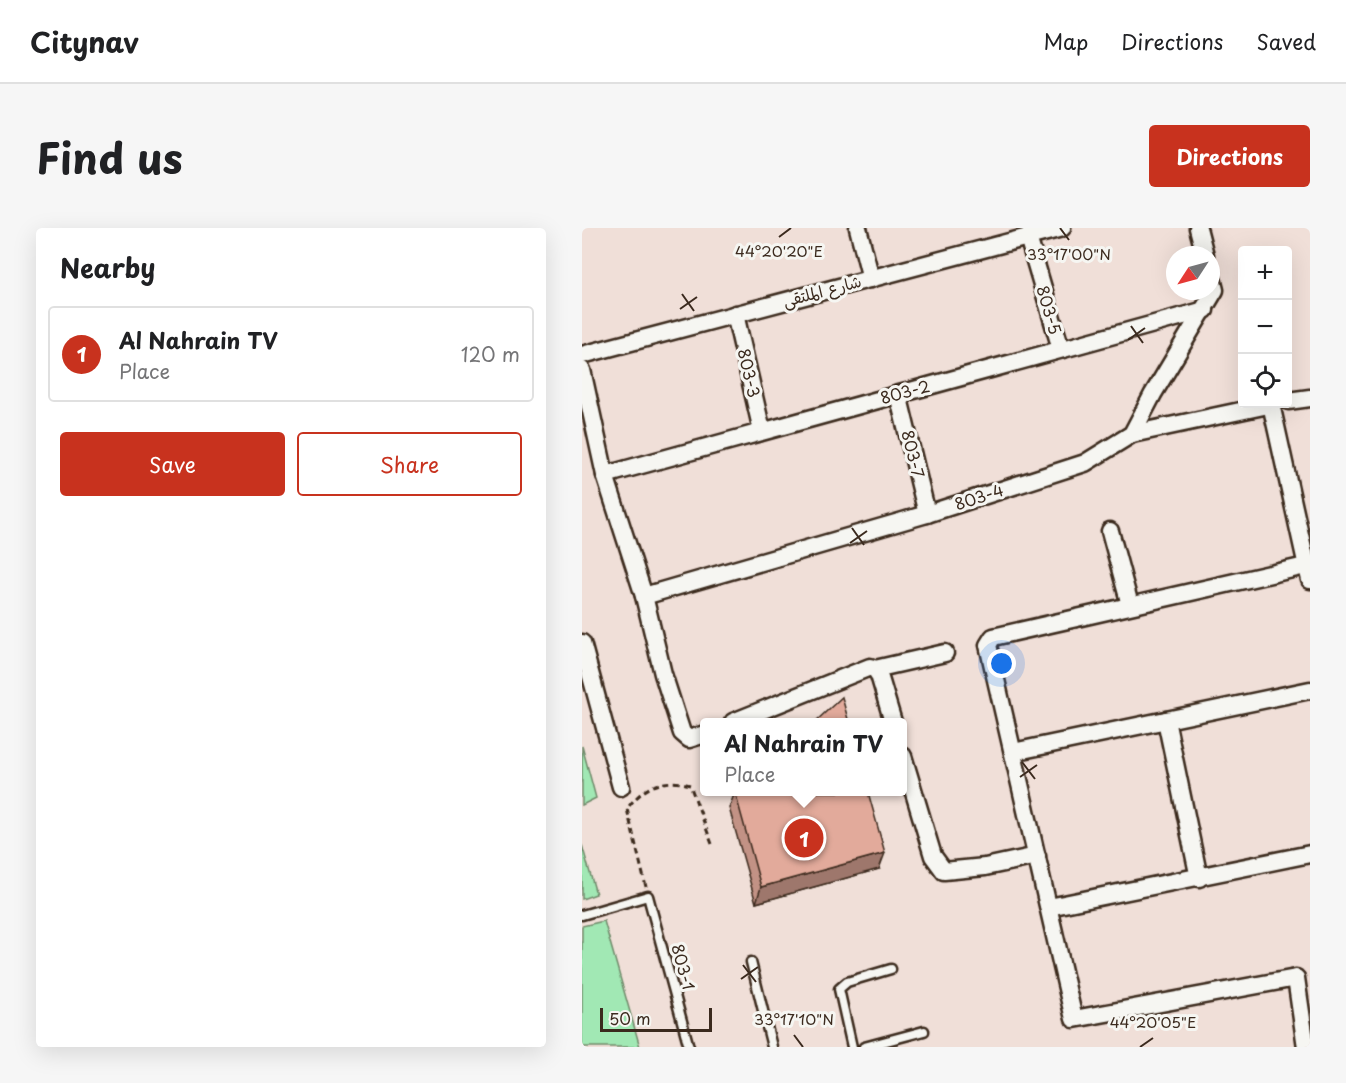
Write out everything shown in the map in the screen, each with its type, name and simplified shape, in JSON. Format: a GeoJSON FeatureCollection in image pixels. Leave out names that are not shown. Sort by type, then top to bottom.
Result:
{"type":"FeatureCollection","features":[{"type":"Feature","properties":{"kind":"street"},"geometry":{"type":"LineString","coordinates":[[858,228],[871,279]]}},
{"type":"Feature","properties":{"kind":"street","name":"شارع الملتقى"},"geometry":{"type":"LineString","coordinates":[[582,355],[1062,228]]}},
{"type":"Feature","properties":{"kind":"street"},"geometry":{"type":"LineString","coordinates":[[1198,228],[1203,246]]}},
{"type":"Feature","properties":{"kind":"street","name":"803-5"},"geometry":{"type":"LineString","coordinates":[[1028,237],[1061,349]]}},
{"type":"Feature","properties":{"kind":"street"},"geometry":{"type":"LineString","coordinates":[[1132,435],[1153,394],[1210,300]]}},
{"type":"Feature","properties":{"kind":"street","name":"803-2"},"geometry":{"type":"LineString","coordinates":[[605,475],[1205,310]]}},
{"type":"Feature","properties":{"kind":"street","name":"803-3"},"geometry":{"type":"LineString","coordinates":[[735,314],[762,431]]}},
{"type":"Feature","properties":{"kind":"street"},"geometry":{"type":"LineString","coordinates":[[582,370],[605,475],[644,596],[663,674],[682,733],[689,739],[700,736]]}},
{"type":"Feature","properties":{"kind":"street","name":"803-7"},"geometry":{"type":"LineString","coordinates":[[898,394],[927,514]]}},
{"type":"Feature","properties":{"kind":"street"},"geometry":{"type":"LineString","coordinates":[[1292,400],[1310,398]]}},
{"type":"Feature","properties":{"kind":"street"},"geometry":{"type":"LineString","coordinates":[[1132,435],[1254,408]]}},
{"type":"Feature","properties":{"kind":"street"},"geometry":{"type":"LineString","coordinates":[[1273,408],[1309,570],[1130,605],[993,637],[988,645],[1074,1019],[1296,978],[1305,1009],[1306,1047]]}},
{"type":"Feature","properties":{"kind":"street","name":"803-4"},"geometry":{"type":"LineString","coordinates":[[644,596],[927,514],[1085,463],[1132,435]]}},
{"type":"Feature","properties":{"kind":"street"},"geometry":{"type":"LineString","coordinates":[[1110,531],[1130,605]]}},
{"type":"Feature","properties":{"kind":"street"},"geometry":{"type":"LineString","coordinates":[[582,643],[621,787]]}},
{"type":"Feature","properties":{"kind":"street"},"geometry":{"type":"LineString","coordinates":[[745,718],[870,667],[875,669],[945,653]]}},
{"type":"Feature","properties":{"kind":"street"},"geometry":{"type":"LineString","coordinates":[[875,669],[891,718]]}},
{"type":"Feature","properties":{"kind":"street"},"geometry":{"type":"LineString","coordinates":[[1013,752],[1310,690]]}},
{"type":"Feature","properties":{"kind":"street"},"geometry":{"type":"LineString","coordinates":[[1166,720],[1199,878]]}},
{"type":"Feature","properties":{"kind":"street"},"geometry":{"type":"LineString","coordinates":[[907,769],[933,856],[944,871],[985,867],[1037,856]]}},
{"type":"Feature","properties":{"kind":"street"},"geometry":{"type":"LineString","coordinates":[[1048,907],[1310,854]]}},
{"type":"Feature","properties":{"kind":"lane"},"geometry":{"type":"LineString","coordinates":[[582,915],[648,896]]}},
{"type":"Feature","properties":{"kind":"lane","name":"803-1"},"geometry":{"type":"LineString","coordinates":[[648,896],[689,1047]]}},
{"type":"Feature","properties":{"kind":"lane"},"geometry":{"type":"LineString","coordinates":[[751,962],[772,1047]]}},
{"type":"Feature","properties":{"kind":"lane"},"geometry":{"type":"LineString","coordinates":[[852,1047],[839,989],[847,982],[891,969]]}},
{"type":"Feature","properties":{"kind":"lane"},"geometry":{"type":"LineString","coordinates":[[864,1047],[924,1031]]}},
{"type":"Feature","properties":{"kind":"path"},"geometry":{"type":"LineString","coordinates":[[648,896],[627,809],[642,791],[665,783],[680,782],[690,785],[712,844]]}},
{"type":"Feature","properties":{"kind":"green space"},"geometry":{"type":"Polygon","coordinates":[[[582,746],[596,798],[582,805],[582,746]]]}},
{"type":"Feature","properties":{"kind":"green space"},"geometry":{"type":"Polygon","coordinates":[[[582,845],[596,894],[582,899],[582,845]]]}},
{"type":"Feature","properties":{"kind":"green space"},"geometry":{"type":"Polygon","coordinates":[[[604,921],[640,1047],[582,1047],[582,926],[604,921]]]}},
{"type":"Feature","properties":{"kind":"building"},"geometry":{"type":"Polygon","coordinates":[[[842,697],[848,718],[819,718],[842,697]]]}},
{"type":"Feature","properties":{"kind":"building"},"geometry":{"type":"Polygon","coordinates":[[[736,796],[869,796],[885,853],[761,887],[736,796]]]}},
{"type":"Feature","properties":{"kind":"place","name":"Al Nahrain TV"},"geometry":{"type":"Point","coordinates":[804,838]}}]}
